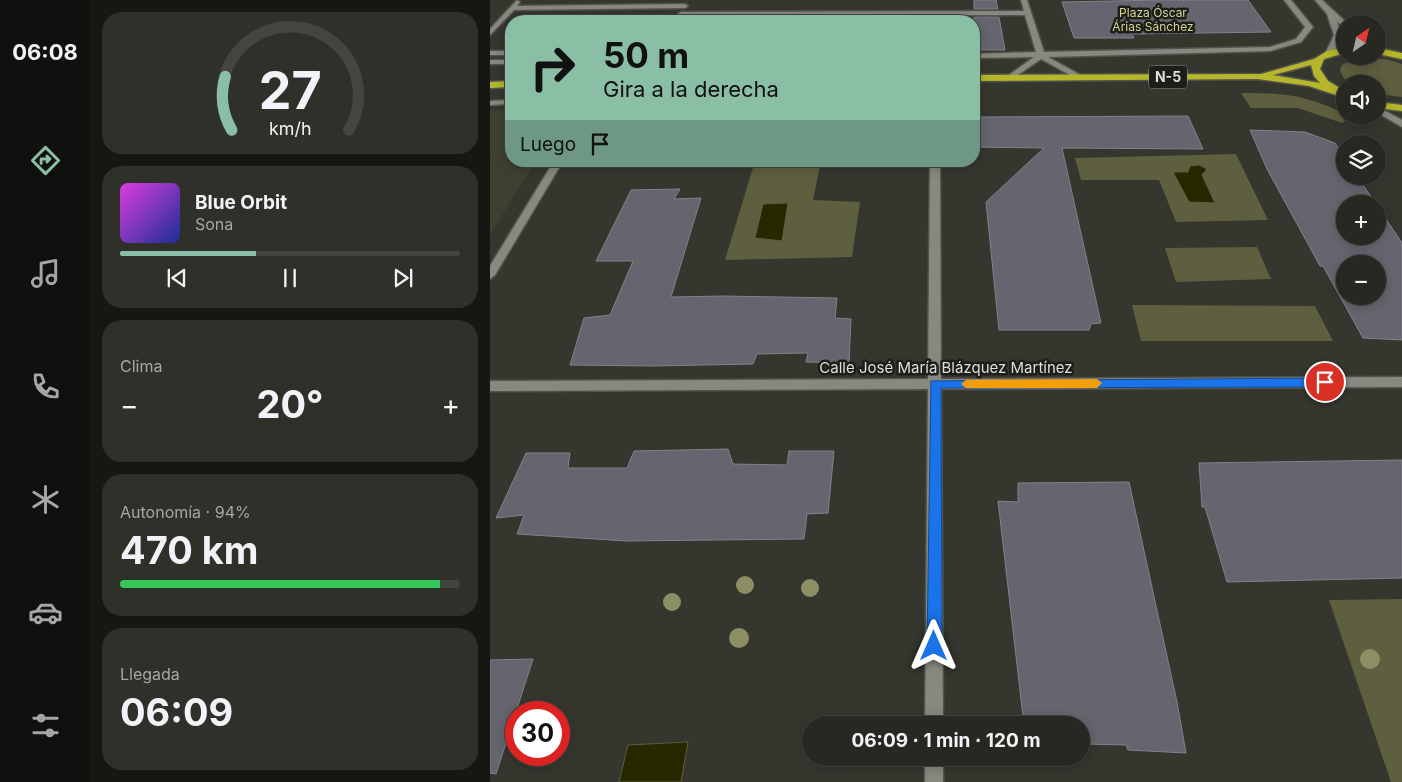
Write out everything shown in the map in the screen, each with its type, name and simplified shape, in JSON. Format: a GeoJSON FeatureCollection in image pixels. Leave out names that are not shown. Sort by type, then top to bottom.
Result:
{"type":"FeatureCollection","features":[{"type":"Feature","properties":{"kind":"highway","name":"N-5"},"geometry":{"type":"LineString","coordinates":[[1257,76],[1316,61],[1330,52],[1336,51]]}},
{"type":"Feature","properties":{"kind":"highway"},"geometry":{"type":"LineString","coordinates":[[1386,52],[1402,56]]}},
{"type":"Feature","properties":{"kind":"highway","name":"N-5"},"geometry":{"type":"LineString","coordinates":[[1316,61],[1314,68],[1316,75],[1334,91]]}},
{"type":"Feature","properties":{"kind":"highway"},"geometry":{"type":"LineString","coordinates":[[490,75],[505,75]]}},
{"type":"Feature","properties":{"kind":"highway","name":"N-5"},"geometry":{"type":"LineString","coordinates":[[980,78],[1257,76],[1311,84],[1334,91]]}},
{"type":"Feature","properties":{"kind":"highway"},"geometry":{"type":"LineString","coordinates":[[490,84],[505,84]]}},
{"type":"Feature","properties":{"kind":"highway"},"geometry":{"type":"LineString","coordinates":[[1386,106],[1402,108]]}},
{"type":"Feature","properties":{"kind":"street"},"geometry":{"type":"LineString","coordinates":[[506,15],[518,0]]}},
{"type":"Feature","properties":{"kind":"street"},"geometry":{"type":"LineString","coordinates":[[1024,0],[1041,55],[1080,77]]}},
{"type":"Feature","properties":{"kind":"street"},"geometry":{"type":"LineString","coordinates":[[980,56],[1255,50],[1296,42],[1306,36],[1309,27],[1287,0]]}},
{"type":"Feature","properties":{"kind":"street"},"geometry":{"type":"LineString","coordinates":[[1318,0],[1336,18]]}},
{"type":"Feature","properties":{"kind":"street"},"geometry":{"type":"LineString","coordinates":[[512,8],[687,3]]}},
{"type":"Feature","properties":{"kind":"street"},"geometry":{"type":"LineString","coordinates":[[687,3],[681,14],[854,10],[1028,13]]}},
{"type":"Feature","properties":{"kind":"street"},"geometry":{"type":"LineString","coordinates":[[853,15],[854,10]]}},
{"type":"Feature","properties":{"kind":"street"},"geometry":{"type":"LineString","coordinates":[[1330,13],[1338,35],[1330,52]]}},
{"type":"Feature","properties":{"kind":"street"},"geometry":{"type":"LineString","coordinates":[[490,33],[505,16]]}},
{"type":"Feature","properties":{"kind":"street"},"geometry":{"type":"LineString","coordinates":[[490,53],[505,53]]}},
{"type":"Feature","properties":{"kind":"street"},"geometry":{"type":"LineString","coordinates":[[1012,77],[1041,55]]}},
{"type":"Feature","properties":{"kind":"street"},"geometry":{"type":"LineString","coordinates":[[490,62],[505,62]]}},
{"type":"Feature","properties":{"kind":"street"},"geometry":{"type":"LineString","coordinates":[[490,103],[505,102]]}},
{"type":"Feature","properties":{"kind":"street"},"geometry":{"type":"LineString","coordinates":[[1386,115],[1402,124]]}},
{"type":"Feature","properties":{"kind":"street"},"geometry":{"type":"LineString","coordinates":[[490,275],[554,167]]}},
{"type":"Feature","properties":{"kind":"street"},"geometry":{"type":"LineString","coordinates":[[934,716],[936,167]]}},
{"type":"Feature","properties":{"kind":"street","name":"Calle José María Blázquez Martínez"},"geometry":{"type":"LineString","coordinates":[[490,386],[1402,382]]}},
{"type":"Feature","properties":{"kind":"street"},"geometry":{"type":"LineString","coordinates":[[934,766],[934,782]]}},
{"type":"Feature","properties":{"kind":"shaded area"},"geometry":{"type":"Polygon","coordinates":[[[505,110],[505,167],[533,167],[490,234],[490,111],[505,110]]]}},
{"type":"Feature","properties":{"kind":"shaded area"},"geometry":{"type":"Polygon","coordinates":[[[1199,165],[1207,169],[1202,175],[1215,203],[1189,202],[1173,172],[1188,172],[1190,166],[1199,165]]]}},
{"type":"Feature","properties":{"kind":"shaded area"},"geometry":{"type":"Polygon","coordinates":[[[788,203],[782,241],[755,238],[763,204],[788,203]]]}},
{"type":"Feature","properties":{"kind":"shaded area"},"geometry":{"type":"Polygon","coordinates":[[[688,742],[681,782],[619,782],[628,745],[688,742]]]}},
{"type":"Feature","properties":{"kind":"green space"},"geometry":{"type":"Polygon","coordinates":[[[1386,59],[1402,64],[1402,97],[1386,95],[1386,75],[1342,75],[1340,69],[1342,65],[1386,65],[1386,59]]]}},
{"type":"Feature","properties":{"kind":"green space"},"geometry":{"type":"Polygon","coordinates":[[[1241,93],[1294,96],[1336,110],[1336,121],[1298,108],[1251,108],[1241,93]]]}},
{"type":"Feature","properties":{"kind":"green space"},"geometry":{"type":"Polygon","coordinates":[[[1236,154],[1268,220],[1176,222],[1159,180],[1081,180],[1075,158],[1236,154]]]}},
{"type":"Feature","properties":{"kind":"green space"},"geometry":{"type":"Polygon","coordinates":[[[753,167],[820,167],[813,200],[860,202],[852,257],[725,260],[753,167]]]}},
{"type":"Feature","properties":{"kind":"green space"},"geometry":{"type":"Polygon","coordinates":[[[1257,247],[1271,279],[1176,282],[1165,248],[1257,247]]]}},
{"type":"Feature","properties":{"kind":"green space"},"geometry":{"type":"Polygon","coordinates":[[[1132,305],[1315,306],[1333,341],[1141,341],[1132,305]]]}},
{"type":"Feature","properties":{"kind":"green space"},"geometry":{"type":"Polygon","coordinates":[[[1402,599],[1402,782],[1391,782],[1329,600],[1402,599]]]}},
{"type":"Feature","properties":{"kind":"building"},"geometry":{"type":"Polygon","coordinates":[[[974,0],[996,0],[998,9],[974,9],[974,0]]]}},
{"type":"Feature","properties":{"kind":"building"},"geometry":{"type":"Polygon","coordinates":[[[1248,0],[1271,32],[1132,34],[1134,38],[1074,38],[1062,2],[1248,0]]]}},
{"type":"Feature","properties":{"kind":"building"},"geometry":{"type":"Polygon","coordinates":[[[980,17],[999,17],[1005,50],[980,50],[980,17]]]}},
{"type":"Feature","properties":{"kind":"building"},"geometry":{"type":"Polygon","coordinates":[[[1188,116],[1203,149],[1062,148],[1101,323],[1091,324],[1089,330],[999,330],[986,202],[1044,148],[980,147],[980,117],[1188,116]]]}},
{"type":"Feature","properties":{"kind":"building"},"geometry":{"type":"Polygon","coordinates":[[[1250,130],[1305,132],[1335,143],[1336,185],[1363,185],[1370,195],[1336,195],[1336,245],[1386,245],[1386,219],[1402,243],[1402,340],[1363,338],[1345,305],[1386,305],[1386,255],[1336,255],[1336,289],[1323,266],[1320,266],[1267,169],[1250,130]]]}},
{"type":"Feature","properties":{"kind":"building"},"geometry":{"type":"Polygon","coordinates":[[[680,189],[674,199],[701,198],[671,297],[837,298],[835,318],[851,319],[849,363],[806,362],[808,353],[757,354],[753,364],[570,365],[584,318],[610,315],[633,261],[596,261],[631,190],[680,189]]]}},
{"type":"Feature","properties":{"kind":"building"},"geometry":{"type":"Polygon","coordinates":[[[728,449],[733,464],[787,465],[789,451],[834,451],[828,513],[807,514],[804,539],[626,541],[517,534],[524,515],[496,518],[526,453],[570,453],[568,468],[627,468],[634,451],[728,449]]]}},
{"type":"Feature","properties":{"kind":"building"},"geometry":{"type":"Polygon","coordinates":[[[1402,460],[1402,578],[1227,582],[1205,507],[1202,507],[1199,463],[1402,460]]]}},
{"type":"Feature","properties":{"kind":"building"},"geometry":{"type":"Polygon","coordinates":[[[1129,482],[1177,702],[1186,753],[1128,750],[1126,745],[1090,744],[1090,716],[1023,716],[998,501],[1018,502],[1018,483],[1129,482]]]}},
{"type":"Feature","properties":{"kind":"building"},"geometry":{"type":"Polygon","coordinates":[[[533,659],[519,701],[505,701],[505,746],[496,774],[490,773],[490,660],[533,659]]]}},
{"type":"Feature","properties":{"kind":"slow traffic"},"geometry":{"type":"LineString","coordinates":[[966,384],[1097,383]]}},
{"type":"Feature","properties":{"kind":"route"},"geometry":{"type":"LineString","coordinates":[[934,646],[935,384],[1325,382]]}},
{"type":"Feature","properties":{"kind":"park label","name":"Plaza Óscar Árias Sánchez"},"geometry":{"type":"Point","coordinates":[1153,20]}}]}
